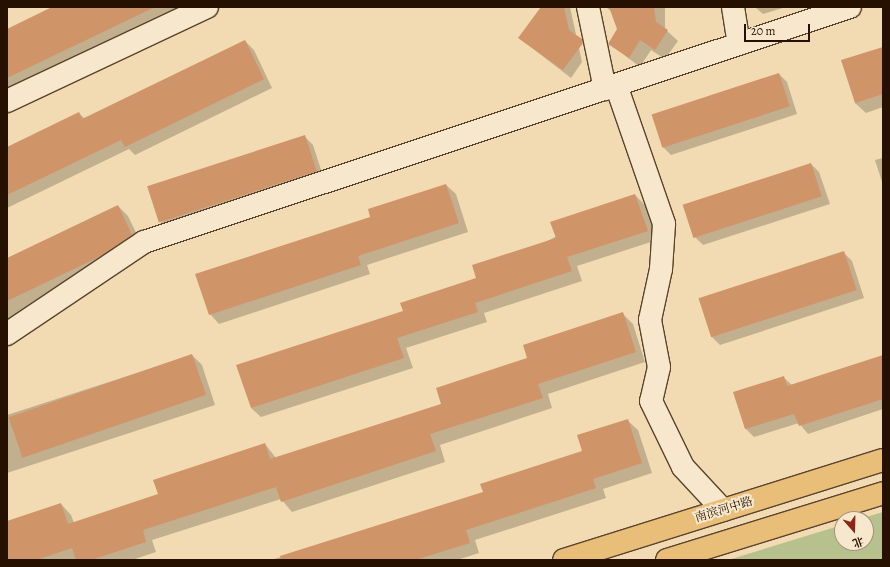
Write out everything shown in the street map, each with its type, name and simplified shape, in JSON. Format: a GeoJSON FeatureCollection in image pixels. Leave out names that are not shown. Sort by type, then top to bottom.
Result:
{"type":"FeatureCollection","features":[{"type":"Feature","properties":{"kind":"highway","name":"南滨河中路"},"geometry":{"type":"LineString","coordinates":[[564,560],[883,460]]}},
{"type":"Feature","properties":{"kind":"highway"},"geometry":{"type":"LineString","coordinates":[[667,560],[883,493]]}},
{"type":"Feature","properties":{"kind":"street"},"geometry":{"type":"LineString","coordinates":[[7,101],[207,7]]}},
{"type":"Feature","properties":{"kind":"street"},"geometry":{"type":"LineString","coordinates":[[588,7],[611,87],[664,224],[661,269],[650,320],[659,367],[651,401],[683,467],[723,510]]}},
{"type":"Feature","properties":{"kind":"street"},"geometry":{"type":"LineString","coordinates":[[732,7],[739,44]]}},
{"type":"Feature","properties":{"kind":"street"},"geometry":{"type":"LineString","coordinates":[[7,334],[144,242],[850,7]]}},
{"type":"Feature","properties":{"kind":"green space"},"geometry":{"type":"Polygon","coordinates":[[[883,512],[883,560],[728,560],[834,527],[834,551],[874,551],[874,515],[883,512]]]}},
{"type":"Feature","properties":{"kind":"building"},"geometry":{"type":"Polygon","coordinates":[[[52,7],[155,7],[7,78],[7,29],[52,7]]]}},
{"type":"Feature","properties":{"kind":"building"},"geometry":{"type":"Polygon","coordinates":[[[541,7],[564,7],[569,30],[582,39],[583,43],[563,70],[518,38],[541,7]]]}},
{"type":"Feature","properties":{"kind":"building"},"geometry":{"type":"Polygon","coordinates":[[[609,7],[654,7],[656,22],[668,30],[655,50],[640,40],[629,58],[608,44],[617,29],[609,7]]]}},
{"type":"Feature","properties":{"kind":"building"},"geometry":{"type":"Polygon","coordinates":[[[245,40],[264,79],[125,147],[121,140],[7,195],[7,147],[79,112],[82,119],[245,40]]]}},
{"type":"Feature","properties":{"kind":"building"},"geometry":{"type":"Polygon","coordinates":[[[883,47],[883,94],[855,103],[841,60],[883,47]]]}},
{"type":"Feature","properties":{"kind":"building"},"geometry":{"type":"Polygon","coordinates":[[[779,73],[790,106],[662,148],[652,114],[779,73]]]}},
{"type":"Feature","properties":{"kind":"building"},"geometry":{"type":"Polygon","coordinates":[[[305,135],[317,171],[159,222],[147,186],[305,135]]]}},
{"type":"Feature","properties":{"kind":"building"},"geometry":{"type":"Polygon","coordinates":[[[811,163],[822,196],[693,238],[683,205],[811,163]]]}},
{"type":"Feature","properties":{"kind":"building"},"geometry":{"type":"Polygon","coordinates":[[[446,184],[459,223],[358,256],[361,265],[209,315],[195,274],[370,217],[368,209],[446,184]]]}},
{"type":"Feature","properties":{"kind":"building"},"geometry":{"type":"Polygon","coordinates":[[[635,194],[648,231],[567,257],[572,271],[475,303],[478,312],[397,338],[404,358],[251,408],[236,365],[403,311],[400,303],[476,278],[472,265],[556,238],[550,222],[635,194]]]}},
{"type":"Feature","properties":{"kind":"building"},"geometry":{"type":"Polygon","coordinates":[[[118,205],[132,235],[103,255],[7,301],[7,258],[118,205]]]}},
{"type":"Feature","properties":{"kind":"building"},"geometry":{"type":"Polygon","coordinates":[[[844,251],[857,290],[711,337],[698,298],[844,251]]]}},
{"type":"Feature","properties":{"kind":"building"},"geometry":{"type":"Polygon","coordinates":[[[623,312],[636,352],[538,384],[543,398],[430,434],[436,451],[281,502],[276,487],[143,530],[146,542],[91,560],[76,560],[72,548],[36,560],[7,560],[7,521],[61,503],[68,524],[158,494],[153,480],[265,443],[270,459],[441,404],[436,388],[527,358],[523,345],[623,312]]]}},
{"type":"Feature","properties":{"kind":"building"},"geometry":{"type":"Polygon","coordinates":[[[192,354],[206,395],[23,458],[9,417],[192,354]]]}},
{"type":"Feature","properties":{"kind":"building"},"geometry":{"type":"Polygon","coordinates":[[[883,355],[883,399],[799,426],[794,414],[745,429],[733,392],[784,376],[787,386],[883,355]]]}},
{"type":"Feature","properties":{"kind":"building"},"geometry":{"type":"Polygon","coordinates":[[[628,419],[642,463],[593,479],[596,488],[466,530],[470,543],[415,560],[281,560],[280,556],[483,492],[480,484],[582,451],[577,435],[628,419]]]}}]}
